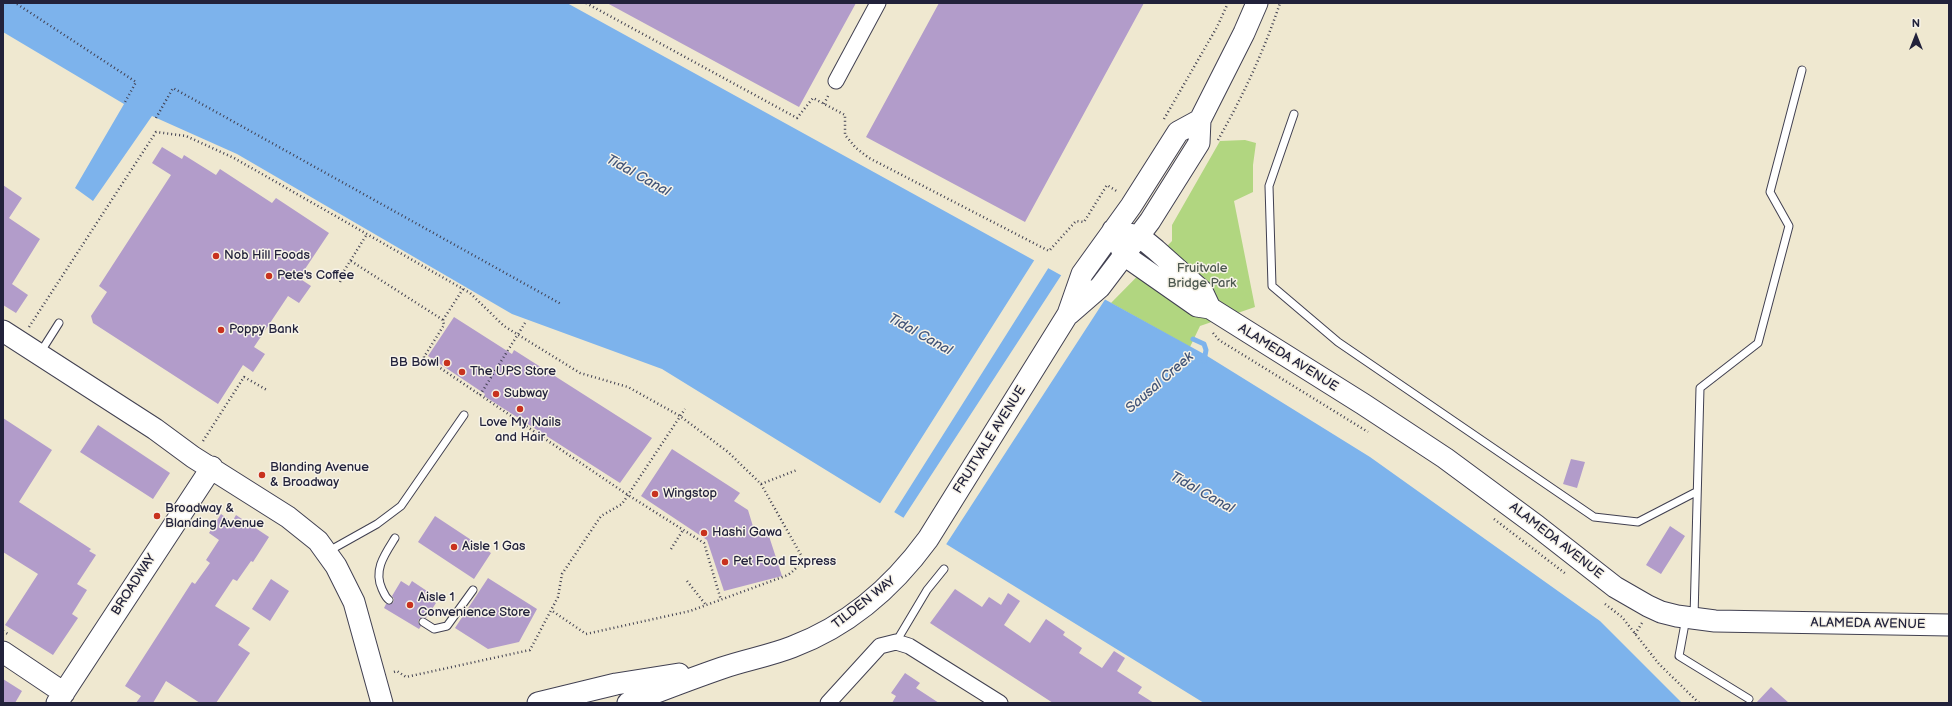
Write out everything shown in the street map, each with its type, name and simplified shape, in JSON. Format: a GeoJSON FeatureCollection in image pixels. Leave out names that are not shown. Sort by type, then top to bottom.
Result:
{"type":"FeatureCollection","features":[{"type":"Feature","properties":{"kind":"street"},"geometry":{"type":"LineString","coordinates":[[836,81],[878,3]]}},
{"type":"Feature","properties":{"kind":"street","name":"FRUITVALE AVENUE"},"geometry":{"type":"LineString","coordinates":[[1068,314],[1100,287],[1138,236],[1199,143],[1200,120],[1238,45],[1257,3]]}},
{"type":"Feature","properties":{"kind":"street","name":"FRUITVALE AVENUE"},"geometry":{"type":"LineString","coordinates":[[910,564],[928,539],[1068,314],[1082,274],[1131,206],[1178,132],[1200,120]]}},
{"type":"Feature","properties":{"kind":"street"},"geometry":{"type":"LineString","coordinates":[[1113,230],[1138,236],[1202,291],[1210,318]]}},
{"type":"Feature","properties":{"kind":"street"},"geometry":{"type":"LineString","coordinates":[[1113,230],[1124,255]]}},
{"type":"Feature","properties":{"kind":"street","name":"ALAMEDA AVENUE"},"geometry":{"type":"LineString","coordinates":[[1124,255],[1197,306],[1210,318],[1425,445],[1489,490],[1615,587],[1661,612],[1690,618],[1740,622],[1949,625]]}},
{"type":"Feature","properties":{"kind":"street"},"geometry":{"type":"LineString","coordinates":[[11,336],[155,430],[193,457],[212,467],[288,517],[318,541],[336,566],[354,602],[378,699],[395,703]]}},
{"type":"Feature","properties":{"kind":"street","name":"BROADWAY"},"geometry":{"type":"LineString","coordinates":[[60,698],[212,467]]}},
{"type":"Feature","properties":{"kind":"street","name":"TILDEN WAY"},"geometry":{"type":"LineString","coordinates":[[628,703],[724,668],[770,655],[828,631],[885,589],[910,564]]}},
{"type":"Feature","properties":{"kind":"street"},"geometry":{"type":"LineString","coordinates":[[828,703],[880,646],[896,642],[909,646],[1000,703]]}},
{"type":"Feature","properties":{"kind":"street"},"geometry":{"type":"LineString","coordinates":[[3,652],[60,698]]}},
{"type":"Feature","properties":{"kind":"street","name":"TILDEN WAY"},"geometry":{"type":"LineString","coordinates":[[538,703],[616,684],[724,668]]}},
{"type":"Feature","properties":{"kind":"lane"},"geometry":{"type":"LineString","coordinates":[[1750,699],[1680,656],[1690,618],[1700,388],[1758,343],[1789,226],[1770,192],[1802,70]]}},
{"type":"Feature","properties":{"kind":"lane"},"geometry":{"type":"LineString","coordinates":[[1294,114],[1269,186],[1272,286],[1338,342],[1594,517],[1638,522],[1696,492]]}},
{"type":"Feature","properties":{"kind":"lane"},"geometry":{"type":"LineString","coordinates":[[39,354],[59,323]]}},
{"type":"Feature","properties":{"kind":"lane"},"geometry":{"type":"LineString","coordinates":[[326,552],[377,524],[401,506],[464,415]]}},
{"type":"Feature","properties":{"kind":"lane"},"geometry":{"type":"LineString","coordinates":[[389,600],[386,598],[380,585],[378,571],[381,561],[395,538]]}},
{"type":"Feature","properties":{"kind":"lane"},"geometry":{"type":"LineString","coordinates":[[896,642],[927,590],[944,569]]}},
{"type":"Feature","properties":{"kind":"lane"},"geometry":{"type":"LineString","coordinates":[[423,622],[434,629],[447,626],[473,590]]}},
{"type":"Feature","properties":{"kind":"path"},"geometry":{"type":"LineString","coordinates":[[586,3],[797,118],[813,98],[845,115],[845,135],[856,148],[869,158],[1049,251],[1076,221],[1084,222],[1107,185],[1118,192],[1122,186]]}},
{"type":"Feature","properties":{"kind":"path"},"geometry":{"type":"LineString","coordinates":[[1160,126],[1217,27],[1228,3]]}},
{"type":"Feature","properties":{"kind":"path"},"geometry":{"type":"LineString","coordinates":[[1216,145],[1245,92],[1280,3]]}},
{"type":"Feature","properties":{"kind":"path"},"geometry":{"type":"LineString","coordinates":[[17,4],[136,82],[124,104]]}},
{"type":"Feature","properties":{"kind":"path"},"geometry":{"type":"LineString","coordinates":[[156,118],[173,88],[561,304]]}},
{"type":"Feature","properties":{"kind":"path"},"geometry":{"type":"LineString","coordinates":[[11,336],[156,132],[186,136],[234,158],[470,293],[504,326],[580,373],[628,387],[680,416],[728,452],[762,484],[801,555],[800,562],[788,575],[721,600],[690,610],[586,634],[551,610]]}},
{"type":"Feature","properties":{"kind":"path"},"geometry":{"type":"LineString","coordinates":[[340,282],[344,271],[367,234]]}},
{"type":"Feature","properties":{"kind":"path"},"geometry":{"type":"LineString","coordinates":[[350,261],[443,320]]}},
{"type":"Feature","properties":{"kind":"path"},"geometry":{"type":"LineString","coordinates":[[463,289],[443,320],[444,325],[424,357],[628,495],[704,543],[721,600]]}},
{"type":"Feature","properties":{"kind":"path"},"geometry":{"type":"LineString","coordinates":[[1210,318],[1219,340],[1374,435]]}},
{"type":"Feature","properties":{"kind":"path"},"geometry":{"type":"LineString","coordinates":[[480,395],[525,323]]}},
{"type":"Feature","properties":{"kind":"path"},"geometry":{"type":"LineString","coordinates":[[203,441],[244,377],[266,390]]}},
{"type":"Feature","properties":{"kind":"path"},"geometry":{"type":"LineString","coordinates":[[394,672],[397,671],[406,677],[530,650],[558,597],[562,574],[601,516],[622,504],[685,409]]}},
{"type":"Feature","properties":{"kind":"path"},"geometry":{"type":"LineString","coordinates":[[762,484],[797,470]]}},
{"type":"Feature","properties":{"kind":"path"},"geometry":{"type":"LineString","coordinates":[[1490,517],[1572,579]]}},
{"type":"Feature","properties":{"kind":"path"},"geometry":{"type":"LineString","coordinates":[[671,549],[683,530]]}},
{"type":"Feature","properties":{"kind":"path"},"geometry":{"type":"LineString","coordinates":[[687,581],[706,605]]}},
{"type":"Feature","properties":{"kind":"path"},"geometry":{"type":"LineString","coordinates":[[1603,603],[1622,617],[1659,664],[1699,703]]}},
{"type":"Feature","properties":{"kind":"green space","name":"Fruitvale Bridge Park"},"geometry":{"type":"Polygon","coordinates":[[[1245,140],[1256,143],[1253,165],[1253,192],[1234,201],[1255,307],[1200,326],[1190,347],[1111,303],[1172,241],[1172,225],[1220,141],[1245,140]]]}},
{"type":"Feature","properties":{"kind":"water","name":"Tidal Canal"},"geometry":{"type":"Polygon","coordinates":[[[3,3],[567,3],[1204,354],[1370,457],[1600,621],[1682,703],[1204,703],[662,369],[512,314],[237,154],[152,116],[93,201],[75,188],[124,104],[3,32],[3,3]]]}},
{"type":"Feature","properties":{"kind":"pier"},"geometry":{"type":"Polygon","coordinates":[[[1035,259],[1049,267],[893,514],[879,505],[1035,259]]]}},
{"type":"Feature","properties":{"kind":"pier"},"geometry":{"type":"Polygon","coordinates":[[[1062,274],[1106,298],[945,546],[902,520],[1062,274]]]}},
{"type":"Feature","properties":{"kind":"building"},"geometry":{"type":"Polygon","coordinates":[[[607,3],[856,3],[799,107],[607,3]]]}},
{"type":"Feature","properties":{"kind":"building"},"geometry":{"type":"Polygon","coordinates":[[[939,3],[1144,3],[1025,222],[866,137],[939,3]]]}},
{"type":"Feature","properties":{"kind":"building","name":"Nob Hill Foods"},"geometry":{"type":"Polygon","coordinates":[[[162,147],[182,159],[184,155],[216,175],[220,169],[272,203],[276,198],[329,233],[299,278],[311,286],[299,303],[288,296],[254,347],[265,354],[253,372],[243,365],[218,404],[93,323],[91,316],[107,292],[99,286],[171,175],[152,163],[162,147]]]}},
{"type":"Feature","properties":{"kind":"building"},"geometry":{"type":"Polygon","coordinates":[[[3,185],[22,198],[9,218],[40,239],[12,284],[28,295],[16,313],[3,305],[3,185]]]}},
{"type":"Feature","properties":{"kind":"building"},"geometry":{"type":"Polygon","coordinates":[[[454,317],[512,354],[514,350],[652,438],[620,483],[484,396],[485,394],[428,356],[454,317]]]}},
{"type":"Feature","properties":{"kind":"building"},"geometry":{"type":"Polygon","coordinates":[[[3,418],[52,450],[19,502],[91,549],[89,551],[96,555],[77,584],[87,590],[72,614],[78,618],[53,655],[5,625],[38,574],[3,552],[3,418]]]}},
{"type":"Feature","properties":{"kind":"building"},"geometry":{"type":"Polygon","coordinates":[[[98,425],[170,473],[153,499],[80,452],[98,425]]]}},
{"type":"Feature","properties":{"kind":"building"},"geometry":{"type":"Polygon","coordinates":[[[672,449],[740,493],[734,501],[748,510],[755,533],[767,530],[782,576],[724,591],[707,540],[641,496],[672,449]]]}},
{"type":"Feature","properties":{"kind":"building"},"geometry":{"type":"Polygon","coordinates":[[[1571,459],[1585,462],[1577,488],[1563,484],[1571,459]]]}},
{"type":"Feature","properties":{"kind":"building"},"geometry":{"type":"Polygon","coordinates":[[[221,514],[232,522],[236,515],[269,537],[253,562],[251,561],[237,581],[233,579],[215,606],[250,628],[238,645],[250,653],[216,703],[200,703],[166,681],[153,703],[136,703],[141,696],[125,686],[192,582],[195,584],[210,563],[206,560],[219,540],[209,533],[221,514]]]}},
{"type":"Feature","properties":{"kind":"building","name":"Aisle 1 Gas"},"geometry":{"type":"Polygon","coordinates":[[[435,516],[491,553],[474,579],[418,542],[435,516]]]}},
{"type":"Feature","properties":{"kind":"building"},"geometry":{"type":"Polygon","coordinates":[[[1670,526],[1685,536],[1661,574],[1646,565],[1670,526]]]}},
{"type":"Feature","properties":{"kind":"building"},"geometry":{"type":"Polygon","coordinates":[[[488,578],[537,609],[519,642],[488,649],[455,628],[488,578]]]}},
{"type":"Feature","properties":{"kind":"building"},"geometry":{"type":"Polygon","coordinates":[[[271,579],[289,591],[270,621],[252,609],[271,579]]]}},
{"type":"Feature","properties":{"kind":"building","name":"Aisle 1 Convenience Store"},"geometry":{"type":"Polygon","coordinates":[[[401,581],[409,586],[412,581],[430,593],[427,598],[436,603],[426,618],[423,617],[419,619],[418,622],[421,626],[419,629],[384,608],[386,604],[393,603],[394,599],[392,596],[401,581]]]}},
{"type":"Feature","properties":{"kind":"building"},"geometry":{"type":"Polygon","coordinates":[[[955,589],[982,607],[989,597],[1001,605],[1008,593],[1020,601],[1004,625],[1030,643],[1046,619],[1065,632],[1063,635],[1082,648],[1079,653],[1102,668],[1114,651],[1125,658],[1117,671],[1142,687],[1138,693],[1154,703],[1053,703],[930,623],[955,589]]]}},
{"type":"Feature","properties":{"kind":"building"},"geometry":{"type":"Polygon","coordinates":[[[905,673],[920,683],[916,688],[939,703],[892,703],[896,696],[891,693],[905,673]]]}},
{"type":"Feature","properties":{"kind":"building"},"geometry":{"type":"Polygon","coordinates":[[[3,679],[22,691],[15,703],[3,703],[3,679]]]}},
{"type":"Feature","properties":{"kind":"building"},"geometry":{"type":"Polygon","coordinates":[[[1771,687],[1789,703],[1756,703],[1771,687]]]}},
{"type":"Feature","properties":{"kind":"waterway","name":"Sausal Creek"},"geometry":{"type":"LineString","coordinates":[[1193,339],[1204,344],[1206,350],[1204,361]]}},
{"type":"Feature","properties":{"kind":"place","name":"Nob Hill Foods"},"geometry":{"type":"Point","coordinates":[216,256]}},
{"type":"Feature","properties":{"kind":"place","name":"Pete's Coffee"},"geometry":{"type":"Point","coordinates":[269,276]}},
{"type":"Feature","properties":{"kind":"place","name":"Poppy Bank"},"geometry":{"type":"Point","coordinates":[221,330]}},
{"type":"Feature","properties":{"kind":"place","name":"BB Bowl"},"geometry":{"type":"Point","coordinates":[447,363]}},
{"type":"Feature","properties":{"kind":"place","name":"The UPS Store"},"geometry":{"type":"Point","coordinates":[462,372]}},
{"type":"Feature","properties":{"kind":"place","name":"Subway"},"geometry":{"type":"Point","coordinates":[496,394]}},
{"type":"Feature","properties":{"kind":"place","name":"Love My Nails and Hair"},"geometry":{"type":"Point","coordinates":[520,409]}},
{"type":"Feature","properties":{"kind":"place","name":"Blanding Avenue & Broadway"},"geometry":{"type":"Point","coordinates":[262,475]}},
{"type":"Feature","properties":{"kind":"place","name":"Wingstop"},"geometry":{"type":"Point","coordinates":[655,494]}},
{"type":"Feature","properties":{"kind":"place","name":"Broadway & Blanding Avenue"},"geometry":{"type":"Point","coordinates":[157,516]}},
{"type":"Feature","properties":{"kind":"place","name":"Hashi Gawa"},"geometry":{"type":"Point","coordinates":[704,533]}},
{"type":"Feature","properties":{"kind":"place","name":"Aisle 1 Gas"},"geometry":{"type":"Point","coordinates":[454,547]}},
{"type":"Feature","properties":{"kind":"place","name":"Pet Food Express"},"geometry":{"type":"Point","coordinates":[725,562]}},
{"type":"Feature","properties":{"kind":"place","name":"Aisle 1 Convenience Store"},"geometry":{"type":"Point","coordinates":[410,605]}}]}
